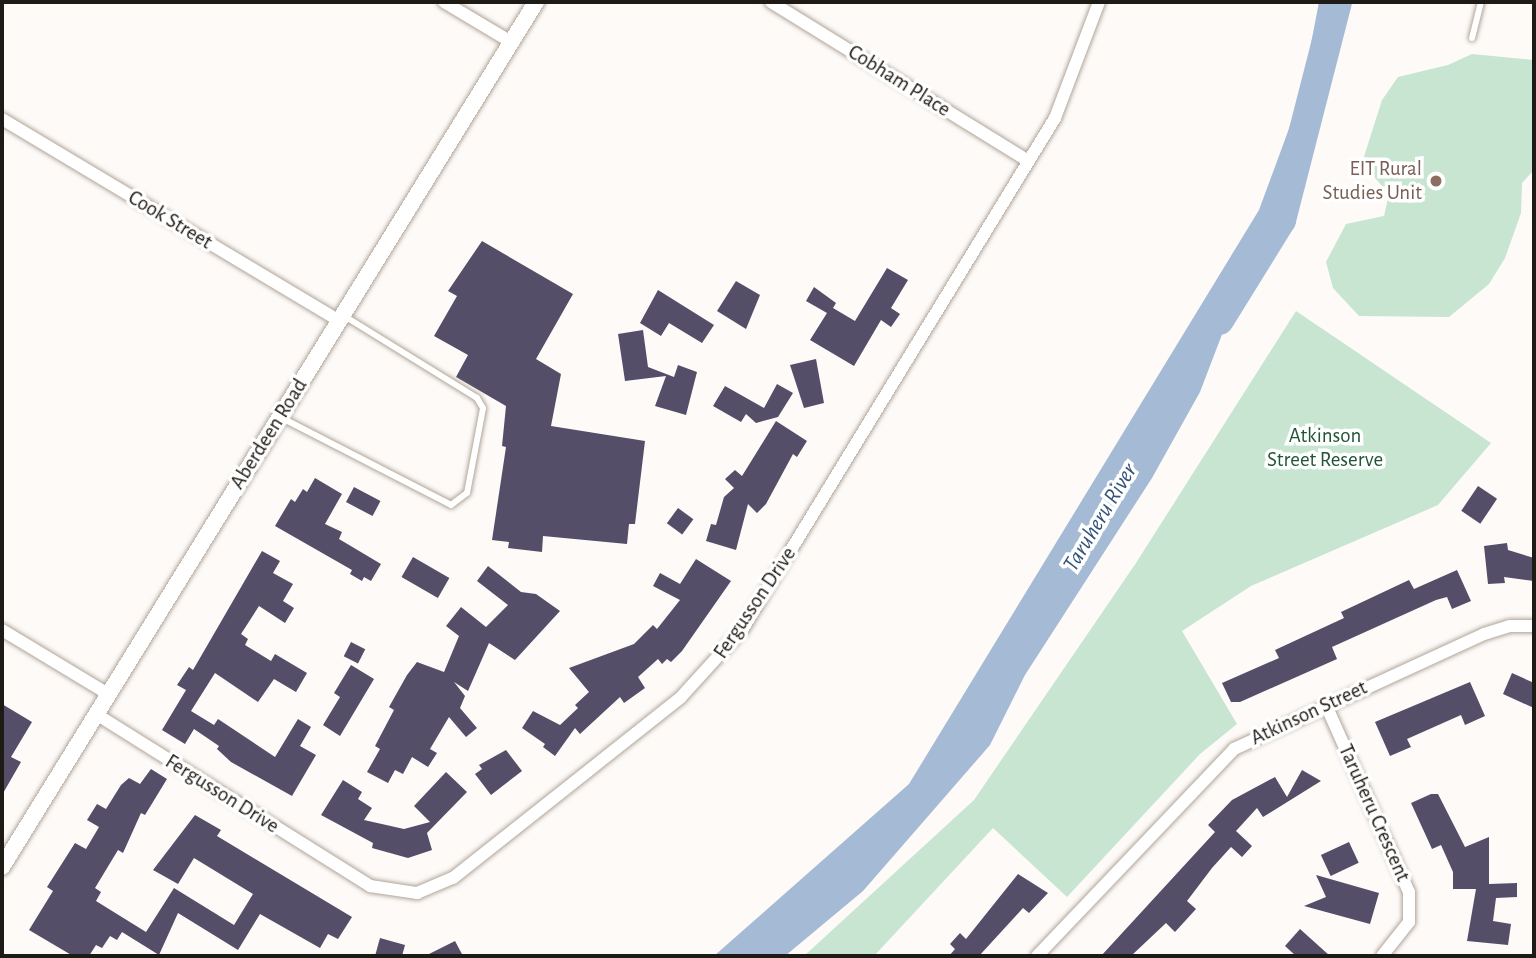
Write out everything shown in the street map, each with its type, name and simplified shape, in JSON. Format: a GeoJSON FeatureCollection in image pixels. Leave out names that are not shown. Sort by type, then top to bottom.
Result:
{"type":"FeatureCollection","features":[{"type":"Feature","properties":{"kind":"street"},"geometry":{"type":"LineString","coordinates":[[444,2],[511,42]]}},
{"type":"Feature","properties":{"kind":"street","name":"Aberdeen Road"},"geometry":{"type":"LineString","coordinates":[[2,867],[536,2]]}},
{"type":"Feature","properties":{"kind":"street","name":"Cobham Place"},"geometry":{"type":"LineString","coordinates":[[771,2],[1028,160]]}},
{"type":"Feature","properties":{"kind":"street","name":"Fergusson Drive"},"geometry":{"type":"LineString","coordinates":[[96,714],[370,886],[417,893],[453,878],[681,697],[718,661],[742,630],[1055,118],[1098,2]]}},
{"type":"Feature","properties":{"kind":"street","name":"Cook Street"},"geometry":{"type":"LineString","coordinates":[[2,118],[340,318]]}},
{"type":"Feature","properties":{"kind":"street","name":"Atkinson Street"},"geometry":{"type":"LineString","coordinates":[[1037,956],[1234,749],[1485,634],[1510,626],[1534,626]]}},
{"type":"Feature","properties":{"kind":"street"},"geometry":{"type":"LineString","coordinates":[[2,630],[108,694]]}},
{"type":"Feature","properties":{"kind":"street","name":"Taruheru Crescent"},"geometry":{"type":"LineString","coordinates":[[1326,705],[1409,892],[1409,922],[1382,956]]}},
{"type":"Feature","properties":{"kind":"lane"},"geometry":{"type":"LineString","coordinates":[[1472,38],[1481,2]]}},
{"type":"Feature","properties":{"kind":"lane"},"geometry":{"type":"LineString","coordinates":[[280,417],[451,505],[467,493],[483,408],[477,398],[340,318]]}},
{"type":"Feature","properties":{"kind":"green space"},"geometry":{"type":"Polygon","coordinates":[[[1472,54],[1534,60],[1534,170],[1522,183],[1521,213],[1505,258],[1489,284],[1449,317],[1359,316],[1333,288],[1326,262],[1346,224],[1384,216],[1389,194],[1362,163],[1382,100],[1398,77],[1448,65],[1472,54]]]}},
{"type":"Feature","properties":{"kind":"green space","name":"Atkinson Street Reserve"},"geometry":{"type":"Polygon","coordinates":[[[1296,311],[1491,443],[1438,505],[1251,586],[1182,631],[1237,724],[1200,754],[1067,897],[993,828],[874,956],[804,956],[974,800],[1136,563],[1296,311]]]}},
{"type":"Feature","properties":{"kind":"water"},"geometry":{"type":"Polygon","coordinates":[[[1319,2],[1349,2],[1200,392],[1152,478],[1025,675],[990,745],[863,891],[785,956],[714,956],[909,784],[1259,210],[1301,96],[1319,2]]]}},
{"type":"Feature","properties":{"kind":"building"},"geometry":{"type":"Polygon","coordinates":[[[482,241],[573,294],[536,359],[561,374],[551,426],[645,441],[635,524],[629,524],[627,544],[543,536],[542,552],[508,548],[509,542],[492,540],[506,447],[502,446],[506,406],[456,377],[468,355],[434,336],[457,296],[448,291],[482,241]]]}},
{"type":"Feature","properties":{"kind":"building"},"geometry":{"type":"Polygon","coordinates":[[[887,268],[908,280],[891,308],[900,314],[891,327],[881,320],[854,366],[810,340],[827,313],[806,301],[814,287],[836,303],[833,308],[855,321],[887,268]]]}},
{"type":"Feature","properties":{"kind":"building"},"geometry":{"type":"Polygon","coordinates":[[[736,281],[760,295],[746,329],[717,311],[736,281]]]}},
{"type":"Feature","properties":{"kind":"building"},"geometry":{"type":"Polygon","coordinates":[[[658,290],[714,325],[702,343],[669,323],[661,336],[640,323],[658,290]]]}},
{"type":"Feature","properties":{"kind":"building"},"geometry":{"type":"Polygon","coordinates":[[[643,330],[648,367],[674,377],[678,365],[697,372],[686,415],[655,406],[666,376],[625,381],[618,334],[643,330]]]}},
{"type":"Feature","properties":{"kind":"building"},"geometry":{"type":"Polygon","coordinates":[[[816,359],[824,403],[804,408],[790,365],[816,359]]]}},
{"type":"Feature","properties":{"kind":"building"},"geometry":{"type":"Polygon","coordinates":[[[777,384],[793,393],[778,417],[756,423],[746,414],[741,422],[713,406],[725,386],[764,408],[777,384]]]}},
{"type":"Feature","properties":{"kind":"building"},"geometry":{"type":"Polygon","coordinates":[[[776,421],[807,441],[797,457],[793,454],[766,504],[757,513],[748,504],[736,550],[706,541],[711,524],[716,525],[724,497],[734,488],[725,479],[735,470],[742,476],[776,421]]]}},
{"type":"Feature","properties":{"kind":"building"},"geometry":{"type":"Polygon","coordinates":[[[315,478],[342,494],[325,524],[342,532],[339,539],[381,564],[371,581],[364,577],[362,581],[350,574],[352,570],[275,526],[291,499],[295,502],[303,489],[307,492],[315,478]]]}},
{"type":"Feature","properties":{"kind":"building"},"geometry":{"type":"Polygon","coordinates":[[[1478,486],[1497,499],[1480,524],[1461,511],[1478,486]]]}},
{"type":"Feature","properties":{"kind":"building"},"geometry":{"type":"Polygon","coordinates":[[[354,487],[380,501],[373,516],[346,502],[354,487]]]}},
{"type":"Feature","properties":{"kind":"building"},"geometry":{"type":"Polygon","coordinates":[[[678,508],[693,519],[682,535],[667,523],[678,508]]]}},
{"type":"Feature","properties":{"kind":"building"},"geometry":{"type":"Polygon","coordinates":[[[1507,543],[1508,550],[1534,558],[1534,581],[1504,577],[1505,583],[1488,584],[1484,546],[1507,543]]]}},
{"type":"Feature","properties":{"kind":"building"},"geometry":{"type":"Polygon","coordinates":[[[262,551],[280,561],[273,573],[293,584],[283,601],[294,608],[285,623],[259,606],[241,634],[248,639],[245,645],[271,661],[275,654],[307,673],[296,692],[274,679],[258,702],[215,673],[191,711],[214,725],[218,719],[275,757],[298,719],[311,727],[300,746],[316,755],[292,796],[231,762],[217,749],[219,746],[194,729],[185,744],[162,730],[186,690],[177,685],[189,667],[193,670],[262,551]]]}},
{"type":"Feature","properties":{"kind":"building"},"geometry":{"type":"Polygon","coordinates":[[[413,557],[449,578],[438,598],[402,577],[413,557]]]}},
{"type":"Feature","properties":{"kind":"building"},"geometry":{"type":"Polygon","coordinates":[[[696,559],[731,581],[682,651],[671,662],[667,659],[662,664],[658,659],[638,677],[645,688],[624,703],[620,697],[580,734],[575,728],[555,756],[543,747],[545,744],[522,728],[533,711],[560,725],[578,708],[575,705],[589,692],[569,668],[634,644],[653,625],[657,629],[680,600],[653,586],[660,573],[680,584],[696,559]]]}},
{"type":"Feature","properties":{"kind":"building"},"geometry":{"type":"Polygon","coordinates":[[[488,566],[521,592],[536,594],[560,611],[515,660],[489,643],[468,691],[454,682],[465,696],[460,708],[477,728],[466,737],[449,717],[430,749],[437,753],[428,767],[412,757],[403,774],[395,770],[388,783],[367,772],[380,749],[375,746],[394,710],[389,707],[407,675],[417,662],[444,672],[459,636],[446,626],[461,607],[486,627],[508,605],[477,581],[488,566]]]}},
{"type":"Feature","properties":{"kind":"building"},"geometry":{"type":"Polygon","coordinates":[[[1457,570],[1471,601],[1452,609],[1447,597],[1436,600],[1332,647],[1337,659],[1240,702],[1231,702],[1222,683],[1279,658],[1275,650],[1344,618],[1341,612],[1409,580],[1414,589],[1457,570]]]}},
{"type":"Feature","properties":{"kind":"building"},"geometry":{"type":"Polygon","coordinates":[[[351,642],[365,649],[358,664],[344,656],[351,642]]]}},
{"type":"Feature","properties":{"kind":"building"},"geometry":{"type":"Polygon","coordinates":[[[351,665],[374,679],[340,736],[323,725],[340,697],[334,693],[351,665]]]}},
{"type":"Feature","properties":{"kind":"building"},"geometry":{"type":"Polygon","coordinates":[[[1512,673],[1534,683],[1534,708],[1503,694],[1512,673]]]}},
{"type":"Feature","properties":{"kind":"building"},"geometry":{"type":"Polygon","coordinates":[[[1470,682],[1485,716],[1465,725],[1461,715],[1407,739],[1411,747],[1390,756],[1375,722],[1470,682]]]}},
{"type":"Feature","properties":{"kind":"building"},"geometry":{"type":"Polygon","coordinates":[[[2,704],[32,722],[11,757],[21,762],[2,795],[2,704]]]}},
{"type":"Feature","properties":{"kind":"building"},"geometry":{"type":"Polygon","coordinates":[[[506,750],[522,771],[491,795],[475,774],[482,769],[479,765],[506,750]]]}},
{"type":"Feature","properties":{"kind":"building"},"geometry":{"type":"Polygon","coordinates":[[[151,769],[167,779],[145,815],[141,813],[123,853],[118,850],[95,888],[101,892],[96,901],[146,932],[174,888],[234,925],[253,894],[194,858],[178,884],[153,870],[195,815],[221,830],[217,836],[352,917],[338,939],[328,934],[320,948],[260,914],[238,950],[178,913],[159,955],[122,932],[117,940],[110,936],[102,948],[96,945],[89,956],[73,956],[29,930],[53,891],[47,887],[75,843],[86,849],[99,827],[87,820],[97,804],[106,809],[121,785],[129,778],[140,784],[151,769]]]}},
{"type":"Feature","properties":{"kind":"building"},"geometry":{"type":"Polygon","coordinates":[[[1302,770],[1321,781],[1263,817],[1257,808],[1236,831],[1252,846],[1242,857],[1231,847],[1212,868],[1187,901],[1196,909],[1175,932],[1166,923],[1131,956],[1101,956],[1215,832],[1208,825],[1232,800],[1275,777],[1287,797],[1302,770]]]}},
{"type":"Feature","properties":{"kind":"building"},"geometry":{"type":"Polygon","coordinates":[[[446,772],[467,792],[427,833],[432,850],[408,858],[372,848],[373,843],[321,815],[343,780],[362,792],[358,799],[372,808],[364,820],[404,829],[430,822],[414,806],[446,772]]]}},
{"type":"Feature","properties":{"kind":"building"},"geometry":{"type":"Polygon","coordinates":[[[1431,794],[1438,794],[1465,847],[1489,837],[1489,884],[1517,883],[1517,897],[1496,898],[1493,921],[1511,924],[1508,945],[1467,941],[1476,889],[1453,889],[1453,872],[1441,845],[1432,849],[1411,803],[1431,794]]]}},
{"type":"Feature","properties":{"kind":"building"},"geometry":{"type":"Polygon","coordinates":[[[1349,842],[1359,863],[1331,876],[1321,855],[1349,842]]]}},
{"type":"Feature","properties":{"kind":"building"},"geometry":{"type":"Polygon","coordinates":[[[1018,874],[1048,893],[1029,913],[1023,908],[979,956],[949,956],[955,949],[950,944],[960,933],[966,939],[1018,874]]]}},
{"type":"Feature","properties":{"kind":"building"},"geometry":{"type":"Polygon","coordinates":[[[1316,875],[1379,893],[1370,924],[1304,906],[1326,897],[1316,875]]]}},
{"type":"Feature","properties":{"kind":"building"},"geometry":{"type":"Polygon","coordinates":[[[1300,929],[1330,956],[1296,956],[1285,946],[1300,929]]]}},
{"type":"Feature","properties":{"kind":"building"},"geometry":{"type":"Polygon","coordinates":[[[380,938],[405,945],[402,956],[375,956],[380,938]]]}},
{"type":"Feature","properties":{"kind":"building"},"geometry":{"type":"Polygon","coordinates":[[[455,941],[463,956],[425,956],[455,941]]]}},
{"type":"Feature","properties":{"kind":"waterway","name":"Taruheru River"},"geometry":{"type":"LineString","coordinates":[[1219,320],[1281,220],[1337,2]]}},
{"type":"Feature","properties":{"kind":"place","name":"EIT Rural Studies Unit"},"geometry":{"type":"Point","coordinates":[1436,181]}}]}
